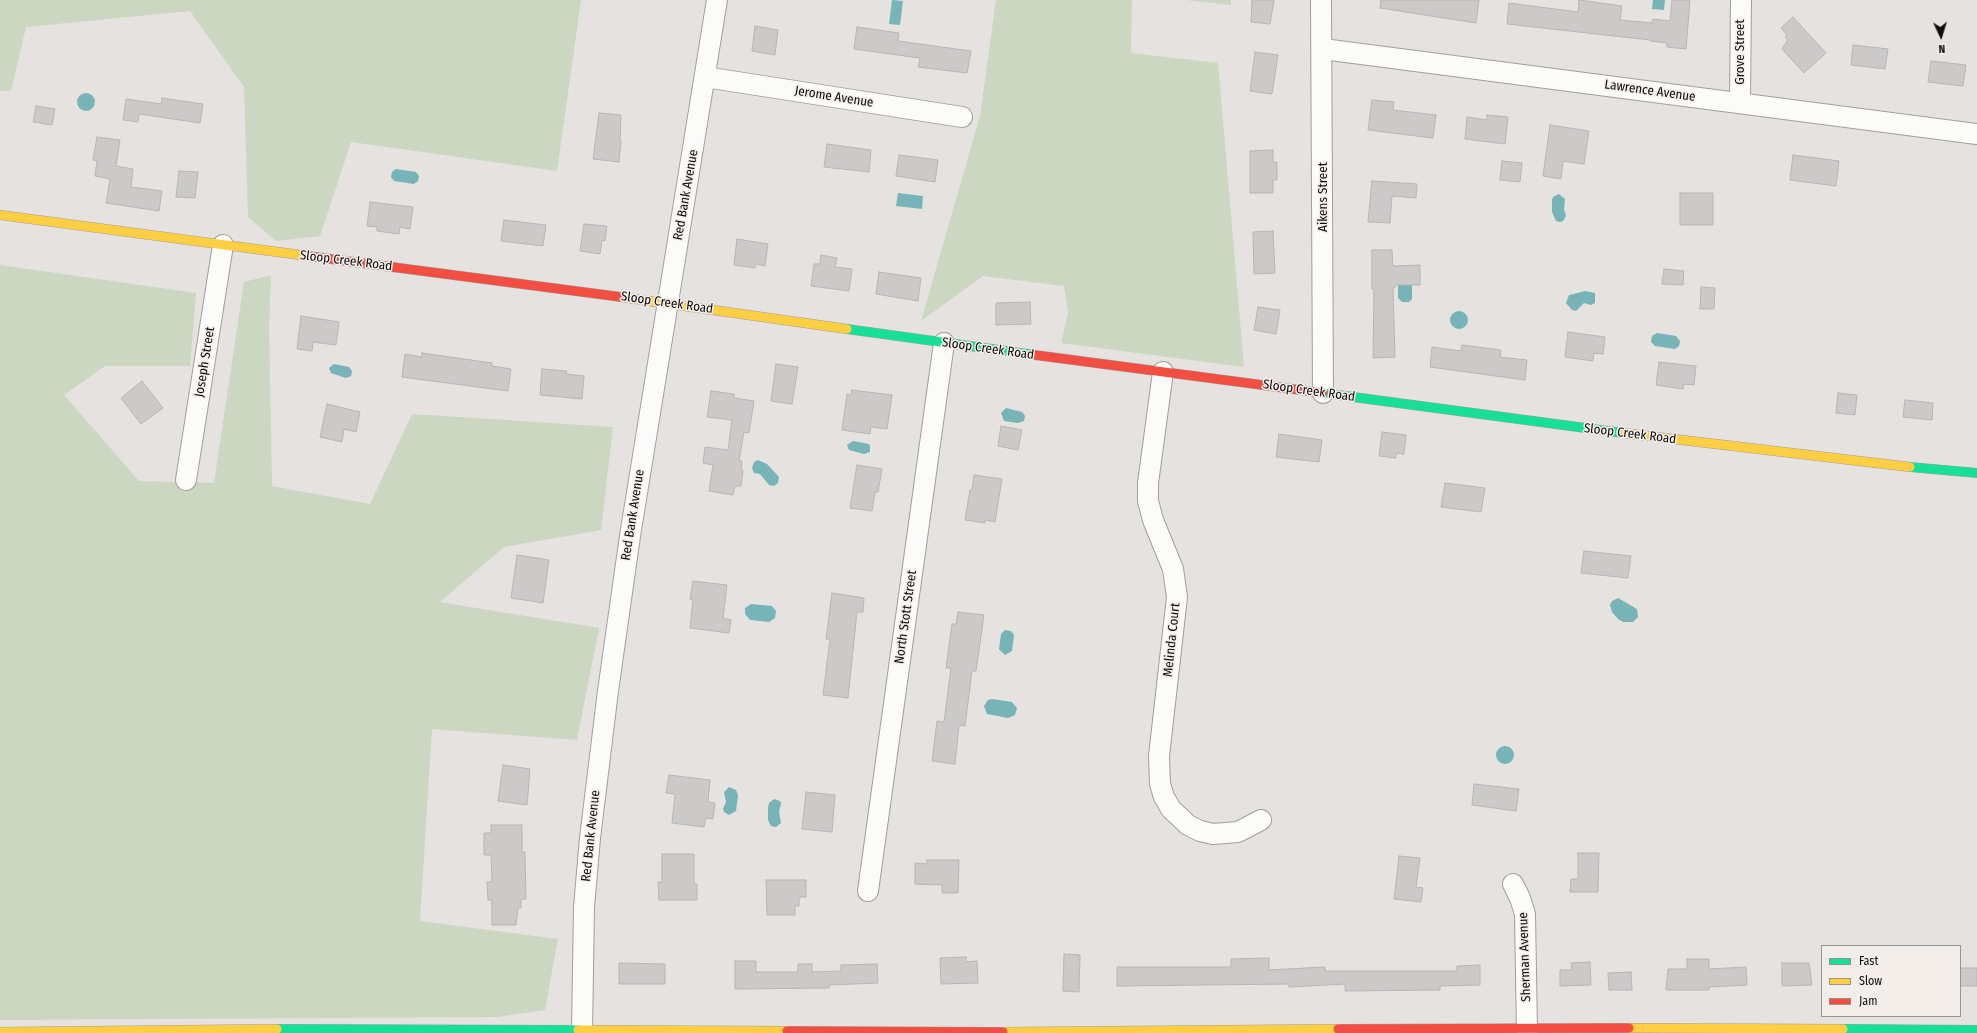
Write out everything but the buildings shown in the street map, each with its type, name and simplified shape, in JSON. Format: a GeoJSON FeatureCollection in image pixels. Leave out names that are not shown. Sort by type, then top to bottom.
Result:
{"type":"FeatureCollection","features":[{"type":"Feature","properties":{"kind":"street","name":"Red Bank Avenue"},"geometry":{"type":"LineString","coordinates":[[582,1032],[584,907],[590,838],[608,692],[630,536],[706,77],[717,0]]}},
{"type":"Feature","properties":{"kind":"street","name":"Aikens Street"},"geometry":{"type":"LineString","coordinates":[[1321,0],[1323,49],[1323,393]]}},
{"type":"Feature","properties":{"kind":"street","name":"Grove Street"},"geometry":{"type":"LineString","coordinates":[[1740,103],[1741,0]]}},
{"type":"Feature","properties":{"kind":"street","name":"Lawrence Avenue"},"geometry":{"type":"LineString","coordinates":[[1323,49],[1977,134]]}},
{"type":"Feature","properties":{"kind":"street","name":"Jerome Avenue"},"geometry":{"type":"LineString","coordinates":[[706,77],[962,117]]}},
{"type":"Feature","properties":{"kind":"street","name":"Sloop Creek Road"},"geometry":{"type":"LineString","coordinates":[[0,215],[668,303],[944,343],[1667,439],[1850,461],[1977,473]]}},
{"type":"Feature","properties":{"kind":"street","name":"Joseph Street"},"geometry":{"type":"LineString","coordinates":[[186,480],[223,245]]}},
{"type":"Feature","properties":{"kind":"street","name":"North Stott Street"},"geometry":{"type":"LineString","coordinates":[[868,891],[944,343]]}},
{"type":"Feature","properties":{"kind":"street","name":"Melinda Court"},"geometry":{"type":"LineString","coordinates":[[1163,372],[1148,483],[1148,501],[1153,520],[1172,569],[1177,597],[1159,756],[1160,784],[1170,809],[1188,825],[1200,831],[1213,834],[1238,832],[1261,820]]}},
{"type":"Feature","properties":{"kind":"street","name":"Sherman Avenue"},"geometry":{"type":"LineString","coordinates":[[1513,884],[1520,898],[1525,914],[1527,1030]]}},
{"type":"Feature","properties":{"kind":"street"},"geometry":{"type":"LineString","coordinates":[[0,1032],[239,1031],[1025,1033],[1527,1030],[1977,1030]]}},
{"type":"Feature","properties":{"kind":"green space"},"geometry":{"type":"Polygon","coordinates":[[[0,0],[581,0],[557,171],[351,142],[320,236],[276,241],[248,217],[244,87],[190,11],[26,27],[11,91],[0,91],[0,0]]]}},
{"type":"Feature","properties":{"kind":"green space"},"geometry":{"type":"Polygon","coordinates":[[[996,0],[1132,0],[1131,53],[1218,63],[1244,367],[1061,343],[1068,312],[1064,286],[983,276],[921,321],[980,116],[996,0]]]}},
{"type":"Feature","properties":{"kind":"green space"},"geometry":{"type":"Polygon","coordinates":[[[1186,0],[1231,0],[1231,5],[1186,0]]]}},
{"type":"Feature","properties":{"kind":"green space"},"geometry":{"type":"Polygon","coordinates":[[[0,265],[196,293],[190,366],[105,366],[64,395],[139,481],[214,483],[244,282],[271,275],[269,326],[272,486],[370,504],[412,414],[613,427],[601,530],[504,547],[440,602],[599,628],[577,740],[432,729],[420,921],[558,939],[545,1010],[498,1017],[0,1020],[0,265]]]}},
{"type":"Feature","properties":{"kind":"water"},"geometry":{"type":"Polygon","coordinates":[[[892,0],[903,1],[900,25],[889,24],[892,0]]]}},
{"type":"Feature","properties":{"kind":"water"},"geometry":{"type":"Polygon","coordinates":[[[1653,0],[1665,0],[1664,10],[1652,9],[1653,0]]]}},
{"type":"Feature","properties":{"kind":"water"},"geometry":{"type":"Polygon","coordinates":[[[86,93],[92,96],[95,102],[92,108],[86,111],[80,108],[77,102],[80,96],[86,93]]]}},
{"type":"Feature","properties":{"kind":"water"},"geometry":{"type":"Polygon","coordinates":[[[396,169],[416,172],[419,176],[418,181],[414,184],[394,181],[391,177],[392,172],[396,169]]]}},
{"type":"Feature","properties":{"kind":"water"},"geometry":{"type":"Polygon","coordinates":[[[898,193],[923,196],[922,209],[896,206],[898,193]]]}},
{"type":"Feature","properties":{"kind":"water"},"geometry":{"type":"Polygon","coordinates":[[[1559,194],[1565,199],[1564,209],[1566,216],[1563,221],[1560,222],[1556,221],[1552,212],[1553,197],[1559,194]]]}},
{"type":"Feature","properties":{"kind":"water"},"geometry":{"type":"Polygon","coordinates":[[[1398,278],[1412,278],[1412,299],[1409,302],[1402,302],[1398,298],[1398,278]]]}},
{"type":"Feature","properties":{"kind":"water"},"geometry":{"type":"Polygon","coordinates":[[[1585,291],[1595,293],[1595,303],[1591,305],[1584,303],[1576,311],[1572,310],[1566,303],[1569,295],[1585,291]]]}},
{"type":"Feature","properties":{"kind":"water"},"geometry":{"type":"Polygon","coordinates":[[[1459,311],[1465,314],[1468,320],[1465,326],[1459,329],[1453,326],[1450,320],[1453,314],[1459,311]]]}},
{"type":"Feature","properties":{"kind":"water"},"geometry":{"type":"Polygon","coordinates":[[[1657,333],[1676,336],[1680,341],[1679,346],[1675,349],[1655,346],[1651,342],[1652,336],[1657,333]]]}},
{"type":"Feature","properties":{"kind":"water"},"geometry":{"type":"Polygon","coordinates":[[[334,364],[349,367],[352,371],[351,376],[346,378],[331,373],[329,368],[334,364]]]}},
{"type":"Feature","properties":{"kind":"water"},"geometry":{"type":"Polygon","coordinates":[[[1006,408],[1022,412],[1025,416],[1024,421],[1018,423],[1004,421],[1001,413],[1006,408]]]}},
{"type":"Feature","properties":{"kind":"water"},"geometry":{"type":"Polygon","coordinates":[[[853,441],[869,444],[870,452],[864,454],[849,450],[847,445],[853,441]]]}},
{"type":"Feature","properties":{"kind":"water"},"geometry":{"type":"Polygon","coordinates":[[[758,460],[767,464],[779,477],[778,483],[774,486],[769,485],[760,474],[754,473],[752,468],[754,462],[758,460]]]}},
{"type":"Feature","properties":{"kind":"water"},"geometry":{"type":"Polygon","coordinates":[[[1618,598],[1637,609],[1638,617],[1633,622],[1623,622],[1612,612],[1610,605],[1612,601],[1618,598]]]}},
{"type":"Feature","properties":{"kind":"water"},"geometry":{"type":"Polygon","coordinates":[[[751,604],[772,606],[776,611],[775,618],[769,622],[750,620],[745,614],[745,608],[751,604]]]}},
{"type":"Feature","properties":{"kind":"water"},"geometry":{"type":"Polygon","coordinates":[[[1005,630],[1011,631],[1014,635],[1012,651],[1005,655],[999,649],[1001,634],[1005,630]]]}},
{"type":"Feature","properties":{"kind":"water"},"geometry":{"type":"Polygon","coordinates":[[[992,699],[1012,702],[1017,708],[1015,715],[1008,718],[987,714],[984,706],[988,700],[992,699]]]}},
{"type":"Feature","properties":{"kind":"water"},"geometry":{"type":"Polygon","coordinates":[[[1501,746],[1509,746],[1514,751],[1512,762],[1509,764],[1501,764],[1496,759],[1496,751],[1501,746]]]}},
{"type":"Feature","properties":{"kind":"water"},"geometry":{"type":"Polygon","coordinates":[[[729,787],[736,790],[738,795],[736,811],[729,815],[724,812],[723,809],[726,802],[724,792],[729,787]]]}},
{"type":"Feature","properties":{"kind":"water"},"geometry":{"type":"Polygon","coordinates":[[[774,799],[780,801],[781,804],[779,811],[781,823],[776,827],[771,826],[768,820],[769,803],[774,799]]]}},
{"type":"Feature","properties":{"kind":"traffic: fast"},"geometry":{"type":"LineString","coordinates":[[847,329],[1035,355]]}},
{"type":"Feature","properties":{"kind":"traffic: fast"},"geometry":{"type":"LineString","coordinates":[[1323,393],[1623,433]]}},
{"type":"Feature","properties":{"kind":"traffic: fast"},"geometry":{"type":"LineString","coordinates":[[1910,467],[1977,473]]}},
{"type":"Feature","properties":{"kind":"traffic: fast"},"geometry":{"type":"LineString","coordinates":[[277,1029],[578,1030]]}},
{"type":"Feature","properties":{"kind":"traffic: fast"},"geometry":{"type":"LineString","coordinates":[[1843,1029],[1977,1030]]}},
{"type":"Feature","properties":{"kind":"traffic: slow"},"geometry":{"type":"LineString","coordinates":[[0,215],[308,256]]}},
{"type":"Feature","properties":{"kind":"traffic: slow"},"geometry":{"type":"LineString","coordinates":[[621,297],[847,329]]}},
{"type":"Feature","properties":{"kind":"traffic: slow"},"geometry":{"type":"LineString","coordinates":[[1623,433],[1910,467]]}},
{"type":"Feature","properties":{"kind":"traffic: slow"},"geometry":{"type":"LineString","coordinates":[[1629,1028],[1843,1029]]}},
{"type":"Feature","properties":{"kind":"traffic: slow"},"geometry":{"type":"LineString","coordinates":[[0,1032],[277,1029]]}},
{"type":"Feature","properties":{"kind":"traffic: slow"},"geometry":{"type":"LineString","coordinates":[[1003,1032],[1338,1029]]}},
{"type":"Feature","properties":{"kind":"traffic: slow"},"geometry":{"type":"LineString","coordinates":[[578,1030],[787,1031]]}},
{"type":"Feature","properties":{"kind":"traffic: jam"},"geometry":{"type":"LineString","coordinates":[[308,256],[621,297]]}},
{"type":"Feature","properties":{"kind":"traffic: jam"},"geometry":{"type":"LineString","coordinates":[[1035,355],[1323,393]]}},
{"type":"Feature","properties":{"kind":"traffic: jam"},"geometry":{"type":"LineString","coordinates":[[1338,1029],[1629,1028]]}},
{"type":"Feature","properties":{"kind":"traffic: jam"},"geometry":{"type":"LineString","coordinates":[[787,1031],[1003,1032]]}}]}
